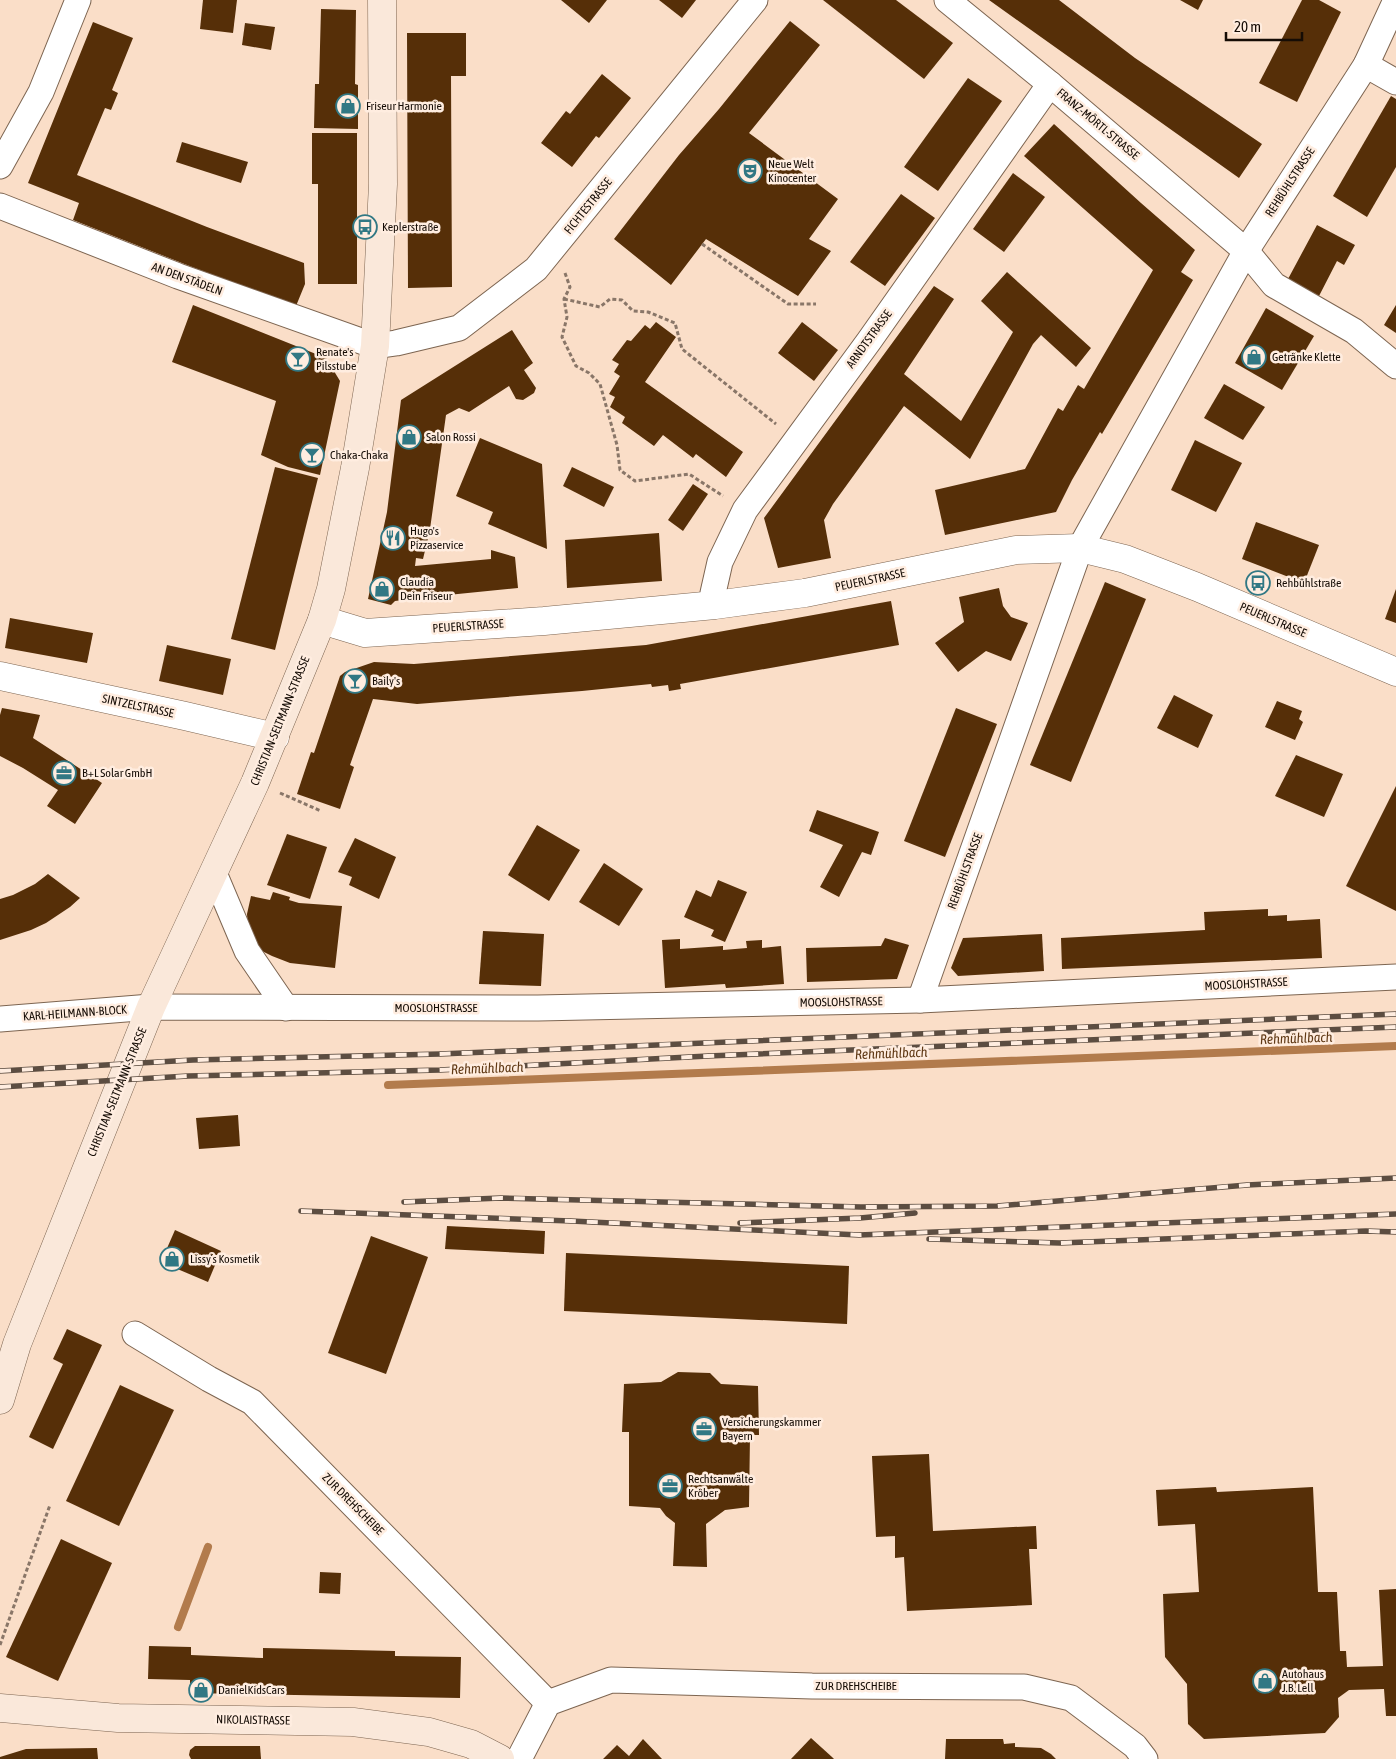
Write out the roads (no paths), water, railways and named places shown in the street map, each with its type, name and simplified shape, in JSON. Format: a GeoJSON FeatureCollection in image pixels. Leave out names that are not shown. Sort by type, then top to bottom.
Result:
{"type":"FeatureCollection","features":[{"type":"Feature","properties":{"kind":"main road","name":"CHRISTIAN-SELTMANN-STRASSE"},"geometry":{"type":"LineString","coordinates":[[0,1400],[17,1344],[151,1008],[275,737],[322,620],[332,589],[355,468],[375,346],[383,184],[382,0]]}},
{"type":"Feature","properties":{"kind":"main road","name":"NIKOLAISTRASSE"},"geometry":{"type":"LineString","coordinates":[[0,1708],[118,1718],[352,1722],[429,1732],[471,1744],[500,1759]]}},
{"type":"Feature","properties":{"kind":"street"},"geometry":{"type":"LineString","coordinates":[[0,166],[41,92],[78,0]]}},
{"type":"Feature","properties":{"kind":"street","name":"FICHTESTRASSE"},"geometry":{"type":"LineString","coordinates":[[375,346],[459,328],[536,269],[755,0]]}},
{"type":"Feature","properties":{"kind":"street","name":"FRANZ-MÖRTL-STRASSE"},"geometry":{"type":"LineString","coordinates":[[947,0],[1050,84],[1246,250],[1274,285],[1354,331],[1396,366]]}},
{"type":"Feature","properties":{"kind":"street","name":"REHBÜHLSTRASSE"},"geometry":{"type":"LineString","coordinates":[[920,1000],[1080,548],[1246,250],[1366,65],[1396,0]]}},
{"type":"Feature","properties":{"kind":"street"},"geometry":{"type":"LineString","coordinates":[[1366,65],[1396,82]]}},
{"type":"Feature","properties":{"kind":"street","name":"ARNDTSTRASSE"},"geometry":{"type":"LineString","coordinates":[[715,605],[713,593],[720,562],[745,510],[874,333],[1050,84]]}},
{"type":"Feature","properties":{"kind":"street","name":"AN DEN STÄDELN"},"geometry":{"type":"LineString","coordinates":[[0,206],[178,276],[375,346]]}},
{"type":"Feature","properties":{"kind":"street","name":"PEUERLSTRASSE"},"geometry":{"type":"LineString","coordinates":[[322,620],[365,633],[544,621],[715,605],[805,593],[1016,550],[1080,548],[1125,559],[1197,587],[1396,672]]}},
{"type":"Feature","properties":{"kind":"street","name":"SINTZELSTRASSE"},"geometry":{"type":"LineString","coordinates":[[0,676],[275,737]]}},
{"type":"Feature","properties":{"kind":"street"},"geometry":{"type":"LineString","coordinates":[[214,873],[247,951],[286,1008]]}},
{"type":"Feature","properties":{"kind":"street","name":"MOOSLOHSTRASSE"},"geometry":{"type":"LineString","coordinates":[[151,1008],[538,1008],[920,1000],[1396,977]]}},
{"type":"Feature","properties":{"kind":"street","name":"KARL-HEILMANN-BLOCK"},"geometry":{"type":"LineString","coordinates":[[0,1019],[151,1008]]}},
{"type":"Feature","properties":{"kind":"street","name":"ZUR DREHSCHEIBE"},"geometry":{"type":"LineString","coordinates":[[135,1334],[209,1379],[252,1402],[548,1703],[611,1680],[812,1686],[1024,1687],[1071,1698],[1135,1746],[1144,1759]]}},
{"type":"Feature","properties":{"kind":"street"},"geometry":{"type":"LineString","coordinates":[[519,1759],[548,1703]]}},
{"type":"Feature","properties":{"kind":"waterway","name":"Rehmühlbach"},"geometry":{"type":"LineString","coordinates":[[388,1085],[1396,1046]]}},
{"type":"Feature","properties":{"kind":"waterway","name":"Rehmühlbach"},"geometry":{"type":"LineString","coordinates":[[178,1627],[208,1547]]}},
{"type":"Feature","properties":{"kind":"railway"},"geometry":{"type":"LineString","coordinates":[[0,1071],[193,1060],[440,1054],[1396,1014]]}},
{"type":"Feature","properties":{"kind":"railway"},"geometry":{"type":"LineString","coordinates":[[0,1087],[188,1076],[440,1070],[708,1056],[1396,1027]]}},
{"type":"Feature","properties":{"kind":"railway"},"geometry":{"type":"LineString","coordinates":[[404,1202],[501,1198],[861,1207],[997,1206],[1247,1185],[1396,1178]]}},
{"type":"Feature","properties":{"kind":"railway"},"geometry":{"type":"LineString","coordinates":[[301,1211],[571,1221],[859,1235],[1396,1214]]}},
{"type":"Feature","properties":{"kind":"railway"},"geometry":{"type":"LineString","coordinates":[[740,1223],[860,1218],[915,1213]]}},
{"type":"Feature","properties":{"kind":"railway"},"geometry":{"type":"LineString","coordinates":[[929,1239],[1060,1243],[1366,1231],[1396,1232]]}},
{"type":"Feature","properties":{"kind":"place","name":"Friseur Harmonie"},"geometry":{"type":"Point","coordinates":[348,106]}},
{"type":"Feature","properties":{"kind":"place","name":"Neue Welt Kinocenter"},"geometry":{"type":"Point","coordinates":[750,171]}},
{"type":"Feature","properties":{"kind":"place","name":"Keplerstraße"},"geometry":{"type":"Point","coordinates":[365,227]}},
{"type":"Feature","properties":{"kind":"place","name":"Getränke Klette"},"geometry":{"type":"Point","coordinates":[1254,357]}},
{"type":"Feature","properties":{"kind":"place","name":"Renate's Pilsstube"},"geometry":{"type":"Point","coordinates":[298,359]}},
{"type":"Feature","properties":{"kind":"place","name":"Salon Rossi"},"geometry":{"type":"Point","coordinates":[409,437]}},
{"type":"Feature","properties":{"kind":"place","name":"Chaka-Chaka"},"geometry":{"type":"Point","coordinates":[312,455]}},
{"type":"Feature","properties":{"kind":"place","name":"Hugo's Pizzaservice"},"geometry":{"type":"Point","coordinates":[393,538]}},
{"type":"Feature","properties":{"kind":"place","name":"Rehbühlstraße"},"geometry":{"type":"Point","coordinates":[1258,583]}},
{"type":"Feature","properties":{"kind":"place","name":"Claudia Dein Friseur"},"geometry":{"type":"Point","coordinates":[382,589]}},
{"type":"Feature","properties":{"kind":"place","name":"Baily's"},"geometry":{"type":"Point","coordinates":[355,681]}},
{"type":"Feature","properties":{"kind":"place","name":"B+L Solar GmbH"},"geometry":{"type":"Point","coordinates":[64,773]}},
{"type":"Feature","properties":{"kind":"place","name":"Lissy´s Kosmetik"},"geometry":{"type":"Point","coordinates":[172,1259]}},
{"type":"Feature","properties":{"kind":"place","name":"Versicherungskammer Bayern"},"geometry":{"type":"Point","coordinates":[704,1429]}},
{"type":"Feature","properties":{"kind":"place","name":"Rechtsanwälte Kröber"},"geometry":{"type":"Point","coordinates":[670,1486]}},
{"type":"Feature","properties":{"kind":"place","name":"Autohaus J.B. Lell"},"geometry":{"type":"Point","coordinates":[1265,1681]}},
{"type":"Feature","properties":{"kind":"place","name":"DanielKidsCars"},"geometry":{"type":"Point","coordinates":[201,1690]}}]}
